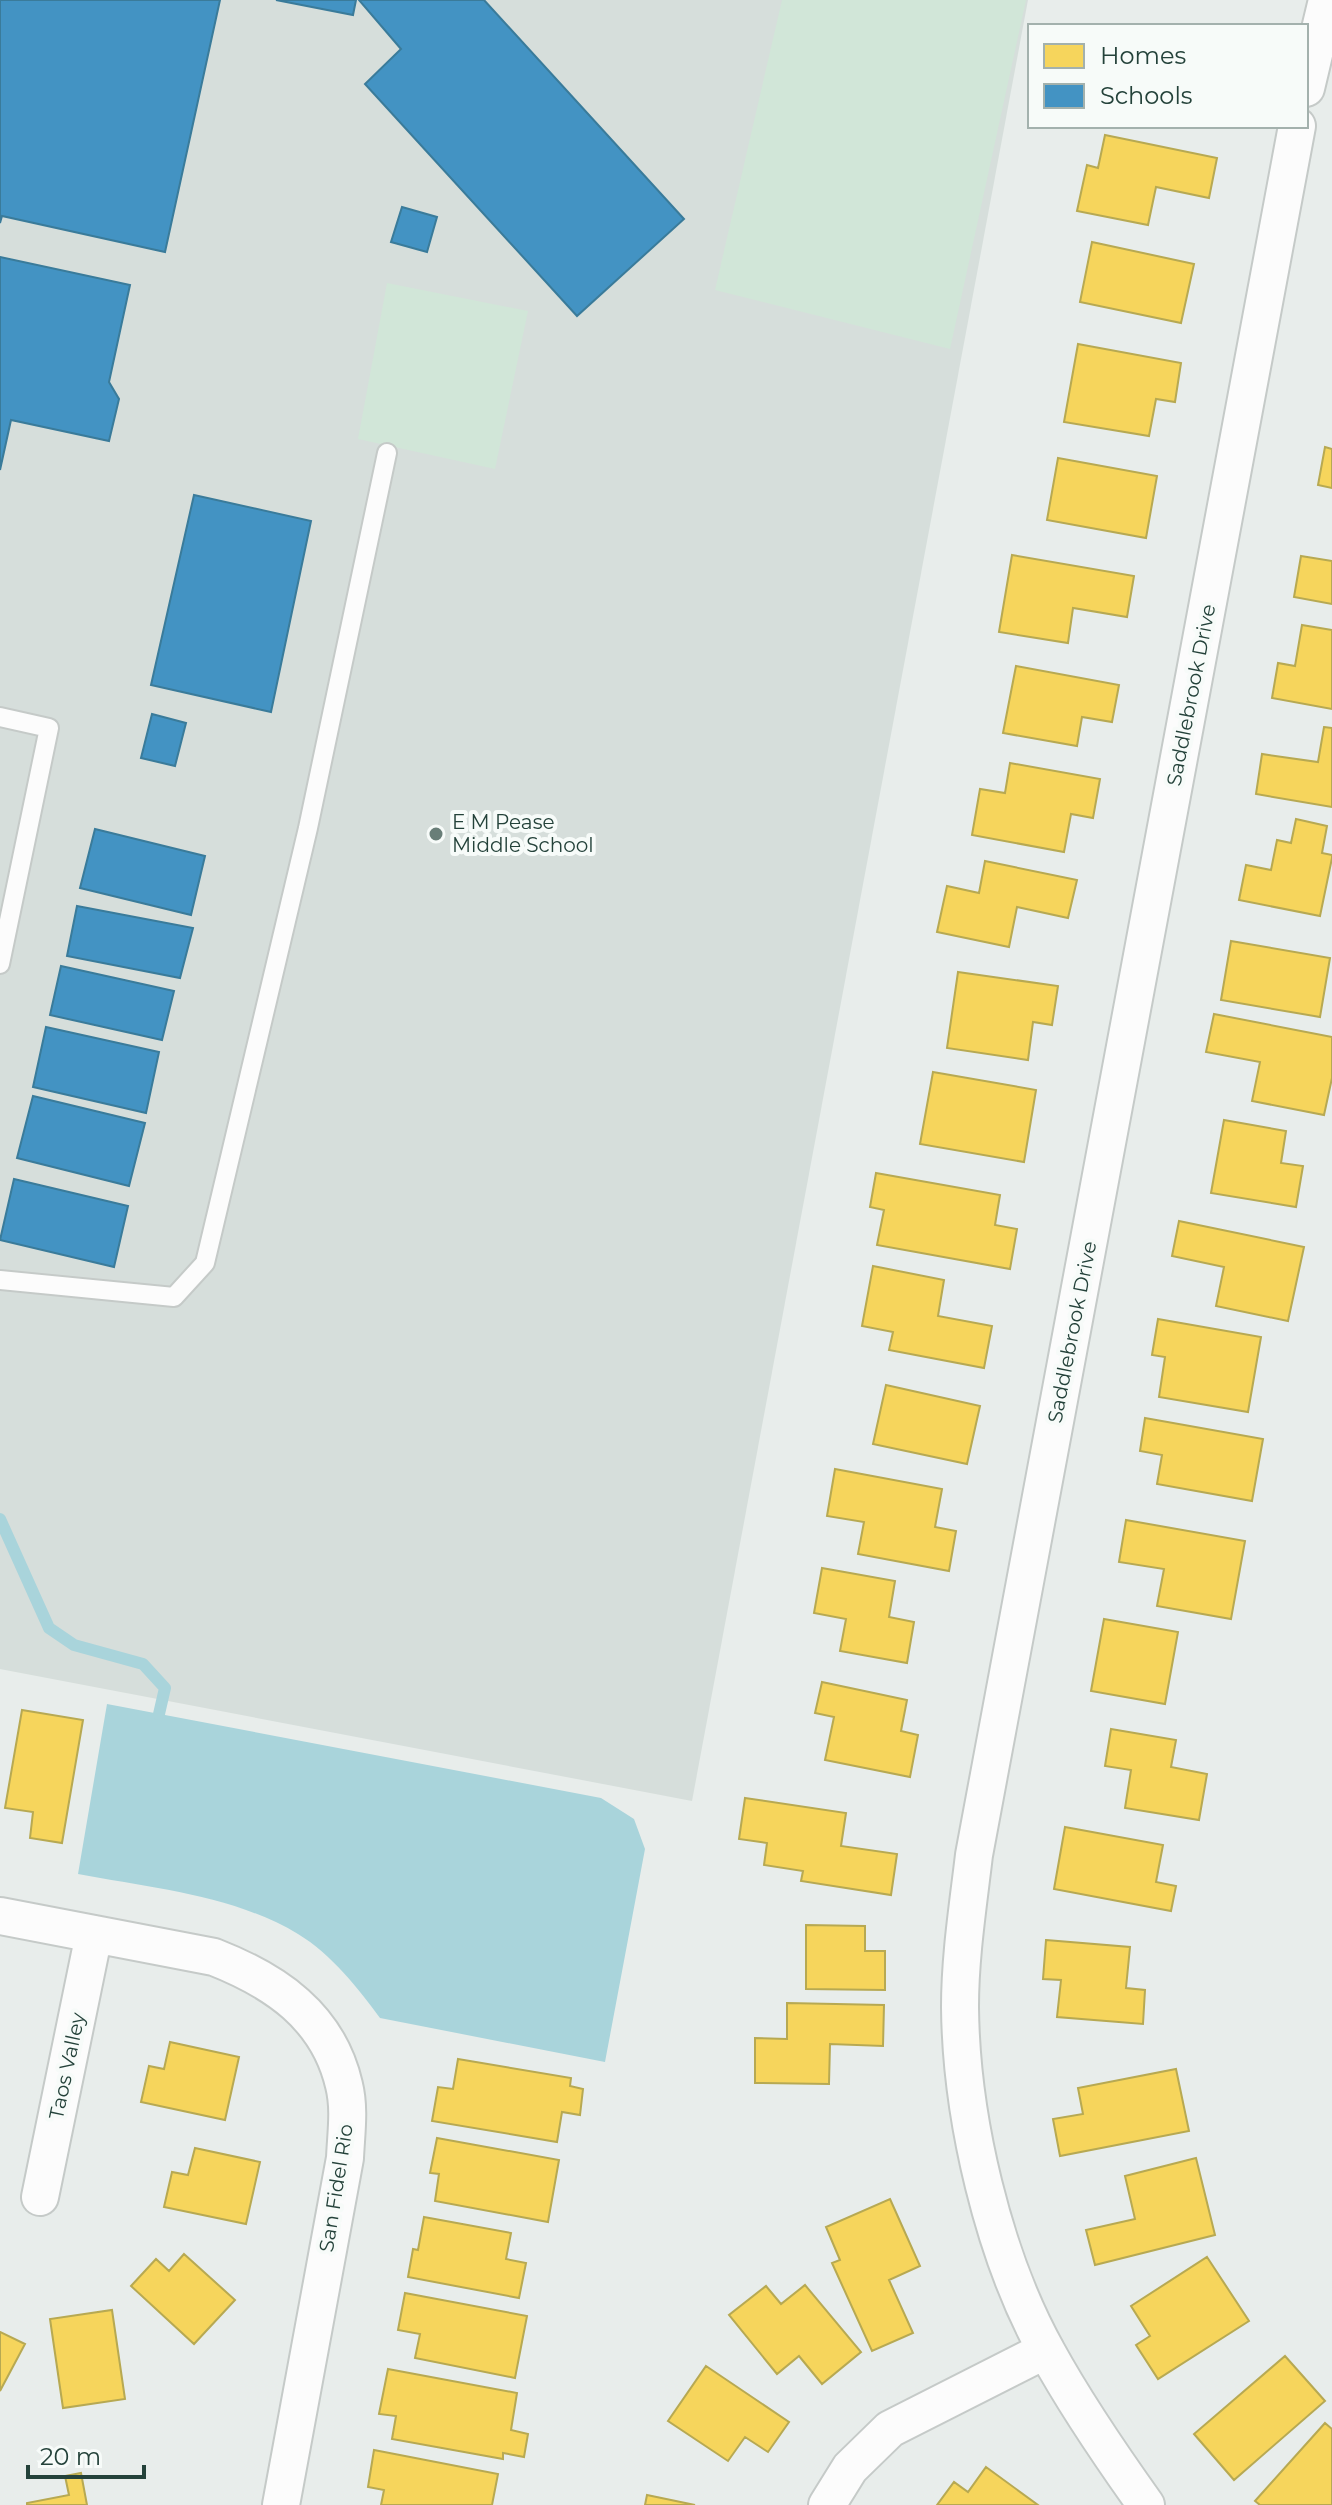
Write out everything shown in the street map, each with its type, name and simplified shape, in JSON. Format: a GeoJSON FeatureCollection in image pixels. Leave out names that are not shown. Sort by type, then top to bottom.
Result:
{"type":"FeatureCollection","features":[{"type":"Feature","properties":{"kind":"street"},"geometry":{"type":"LineString","coordinates":[[1308,80],[1327,0]]}},
{"type":"Feature","properties":{"kind":"street","name":"Saddlebrook Drive"},"geometry":{"type":"LineString","coordinates":[[1146,2505],[1096,2432],[1046,2350],[1002,2242],[972,2134],[961,2042],[963,1949],[974,1855],[1297,128]]}},
{"type":"Feature","properties":{"kind":"street","name":"San Fidel Rio"},"geometry":{"type":"LineString","coordinates":[[0,1916],[214,1957],[270,1983],[314,2022],[332,2052],[344,2085],[348,2117],[345,2158],[281,2505]]}},
{"type":"Feature","properties":{"kind":"street","name":"Taos Valley"},"geometry":{"type":"LineString","coordinates":[[40,2197],[94,1934]]}},
{"type":"Feature","properties":{"kind":"street"},"geometry":{"type":"LineString","coordinates":[[827,2505],[850,2468],[890,2429],[1046,2350]]}},
{"type":"Feature","properties":{"kind":"lane"},"geometry":{"type":"LineString","coordinates":[[0,1280],[174,1297],[205,1263],[308,828],[387,453]]}},
{"type":"Feature","properties":{"kind":"lane"},"geometry":{"type":"LineString","coordinates":[[0,717],[49,728],[0,964]]}},
{"type":"Feature","properties":{"kind":"shaded area","name":"E M Pease Middle School"},"geometry":{"type":"Polygon","coordinates":[[[0,0],[1028,0],[692,1801],[0,1669],[0,0]]]}},
{"type":"Feature","properties":{"kind":"green space"},"geometry":{"type":"Polygon","coordinates":[[[782,0],[1026,0],[950,349],[715,290],[782,0]]]}},
{"type":"Feature","properties":{"kind":"green space"},"geometry":{"type":"Polygon","coordinates":[[[387,283],[528,311],[495,469],[358,439],[387,283]]]}},
{"type":"Feature","properties":{"kind":"water"},"geometry":{"type":"Polygon","coordinates":[[[107,1704],[601,1798],[634,1819],[645,1849],[605,2062],[380,2018],[322,1951],[273,1921],[247,1910],[191,1895],[78,1874],[107,1704]]]}},
{"type":"Feature","properties":{"kind":"building: Homes"},"geometry":{"type":"Polygon","coordinates":[[[1105,135],[1217,158],[1209,198],[1156,187],[1148,225],[1077,211],[1087,165],[1098,168],[1105,135]]]}},
{"type":"Feature","properties":{"kind":"building: Homes"},"geometry":{"type":"Polygon","coordinates":[[[1092,242],[1194,264],[1181,323],[1080,302],[1092,242]]]}},
{"type":"Feature","properties":{"kind":"building: Homes"},"geometry":{"type":"Polygon","coordinates":[[[1078,344],[1181,363],[1175,402],[1156,399],[1149,436],[1064,422],[1078,344]]]}},
{"type":"Feature","properties":{"kind":"building: Homes"},"geometry":{"type":"Polygon","coordinates":[[[1325,447],[1332,449],[1332,488],[1318,485],[1325,447]]]}},
{"type":"Feature","properties":{"kind":"building: Homes"},"geometry":{"type":"Polygon","coordinates":[[[1058,458],[1157,476],[1146,538],[1047,520],[1058,458]]]}},
{"type":"Feature","properties":{"kind":"building: Homes"},"geometry":{"type":"Polygon","coordinates":[[[1012,555],[1134,576],[1127,617],[1073,608],[1068,643],[999,632],[1012,555]]]}},
{"type":"Feature","properties":{"kind":"building: Homes"},"geometry":{"type":"Polygon","coordinates":[[[1301,556],[1332,561],[1332,604],[1294,597],[1301,556]]]}},
{"type":"Feature","properties":{"kind":"building: Homes"},"geometry":{"type":"Polygon","coordinates":[[[1302,625],[1332,630],[1332,709],[1272,698],[1278,663],[1295,666],[1302,625]]]}},
{"type":"Feature","properties":{"kind":"building: Homes"},"geometry":{"type":"Polygon","coordinates":[[[1016,666],[1119,685],[1112,722],[1082,717],[1077,746],[1003,733],[1016,666]]]}},
{"type":"Feature","properties":{"kind":"building: Homes"},"geometry":{"type":"Polygon","coordinates":[[[1324,727],[1332,728],[1332,807],[1256,794],[1262,754],[1318,762],[1324,727]]]}},
{"type":"Feature","properties":{"kind":"building: Homes"},"geometry":{"type":"Polygon","coordinates":[[[1010,763],[1100,779],[1093,818],[1071,814],[1064,852],[972,835],[980,789],[1005,793],[1010,763]]]}},
{"type":"Feature","properties":{"kind":"building: Homes"},"geometry":{"type":"Polygon","coordinates":[[[1296,819],[1327,826],[1322,853],[1332,855],[1332,858],[1320,916],[1239,900],[1246,865],[1271,870],[1277,840],[1291,843],[1296,819]]]}},
{"type":"Feature","properties":{"kind":"building: Homes"},"geometry":{"type":"Polygon","coordinates":[[[985,861],[1077,880],[1068,918],[1017,907],[1009,947],[937,932],[947,886],[979,893],[985,861]]]}},
{"type":"Feature","properties":{"kind":"building: Homes"},"geometry":{"type":"Polygon","coordinates":[[[1231,941],[1330,958],[1320,1017],[1221,1000],[1231,941]]]}},
{"type":"Feature","properties":{"kind":"building: Homes"},"geometry":{"type":"Polygon","coordinates":[[[958,972],[1058,986],[1052,1025],[1033,1022],[1028,1060],[947,1048],[958,972]]]}},
{"type":"Feature","properties":{"kind":"building: Homes"},"geometry":{"type":"Polygon","coordinates":[[[1214,1014],[1332,1037],[1332,1078],[1324,1115],[1252,1101],[1260,1062],[1206,1052],[1214,1014]]]}},
{"type":"Feature","properties":{"kind":"building: Homes"},"geometry":{"type":"Polygon","coordinates":[[[933,1072],[1036,1090],[1024,1162],[920,1144],[933,1072]]]}},
{"type":"Feature","properties":{"kind":"building: Homes"},"geometry":{"type":"Polygon","coordinates":[[[1224,1120],[1286,1131],[1281,1163],[1303,1166],[1296,1207],[1211,1193],[1224,1120]]]}},
{"type":"Feature","properties":{"kind":"building: Homes"},"geometry":{"type":"Polygon","coordinates":[[[876,1173],[1000,1195],[995,1225],[1017,1229],[1010,1269],[877,1245],[884,1210],[870,1207],[876,1173]]]}},
{"type":"Feature","properties":{"kind":"building: Homes"},"geometry":{"type":"Polygon","coordinates":[[[1179,1221],[1304,1247],[1288,1321],[1216,1306],[1224,1267],[1172,1256],[1179,1221]]]}},
{"type":"Feature","properties":{"kind":"building: Homes"},"geometry":{"type":"Polygon","coordinates":[[[873,1266],[944,1280],[938,1316],[992,1326],[984,1368],[889,1350],[893,1332],[862,1326],[873,1266]]]}},
{"type":"Feature","properties":{"kind":"building: Homes"},"geometry":{"type":"Polygon","coordinates":[[[1158,1319],[1261,1337],[1248,1412],[1159,1397],[1165,1357],[1152,1355],[1158,1319]]]}},
{"type":"Feature","properties":{"kind":"building: Homes"},"geometry":{"type":"Polygon","coordinates":[[[886,1385],[980,1406],[967,1464],[873,1444],[886,1385]]]}},
{"type":"Feature","properties":{"kind":"building: Homes"},"geometry":{"type":"Polygon","coordinates":[[[1145,1418],[1263,1439],[1252,1501],[1157,1484],[1162,1455],[1140,1451],[1145,1418]]]}},
{"type":"Feature","properties":{"kind":"building: Homes"},"geometry":{"type":"Polygon","coordinates":[[[835,1469],[942,1489],[935,1527],[956,1531],[949,1571],[858,1554],[864,1522],[827,1516],[835,1469]]]}},
{"type":"Feature","properties":{"kind":"building: Homes"},"geometry":{"type":"Polygon","coordinates":[[[1126,1520],[1245,1541],[1231,1619],[1157,1606],[1164,1569],[1119,1562],[1126,1520]]]}},
{"type":"Feature","properties":{"kind":"building: Homes"},"geometry":{"type":"Polygon","coordinates":[[[822,1568],[895,1581],[889,1617],[914,1622],[907,1663],[840,1651],[846,1619],[814,1613],[822,1568]]]}},
{"type":"Feature","properties":{"kind":"building: Homes"},"geometry":{"type":"Polygon","coordinates":[[[1104,1619],[1178,1632],[1165,1704],[1091,1691],[1104,1619]]]}},
{"type":"Feature","properties":{"kind":"building: Homes"},"geometry":{"type":"Polygon","coordinates":[[[822,1682],[907,1700],[901,1731],[918,1735],[910,1777],[825,1760],[834,1717],[815,1713],[822,1682]]]}},
{"type":"Feature","properties":{"kind":"building: Homes"},"geometry":{"type":"Polygon","coordinates":[[[22,1710],[83,1720],[62,1843],[30,1838],[33,1812],[5,1808],[22,1710]]]}},
{"type":"Feature","properties":{"kind":"building: Homes"},"geometry":{"type":"Polygon","coordinates":[[[1111,1729],[1176,1740],[1171,1767],[1207,1774],[1199,1820],[1125,1808],[1131,1770],[1105,1766],[1111,1729]]]}},
{"type":"Feature","properties":{"kind":"building: Homes"},"geometry":{"type":"Polygon","coordinates":[[[745,1798],[846,1813],[841,1846],[897,1854],[891,1895],[801,1881],[803,1871],[764,1865],[767,1843],[739,1839],[745,1798]]]}},
{"type":"Feature","properties":{"kind":"building: Homes"},"geometry":{"type":"Polygon","coordinates":[[[1065,1827],[1163,1845],[1156,1882],[1176,1886],[1171,1911],[1054,1889],[1065,1827]]]}},
{"type":"Feature","properties":{"kind":"building: Homes"},"geometry":{"type":"Polygon","coordinates":[[[806,1925],[865,1926],[865,1951],[885,1951],[885,1990],[806,1989],[806,1925]]]}},
{"type":"Feature","properties":{"kind":"building: Homes"},"geometry":{"type":"Polygon","coordinates":[[[1046,1940],[1130,1947],[1126,1988],[1145,1990],[1143,2024],[1057,2017],[1061,1980],[1043,1979],[1046,1940]]]}},
{"type":"Feature","properties":{"kind":"building: Homes"},"geometry":{"type":"Polygon","coordinates":[[[787,2003],[884,2005],[883,2046],[830,2044],[829,2084],[755,2083],[755,2038],[787,2039],[787,2003]]]}},
{"type":"Feature","properties":{"kind":"building: Homes"},"geometry":{"type":"Polygon","coordinates":[[[170,2042],[239,2057],[225,2120],[141,2102],[149,2066],[164,2069],[170,2042]]]}},
{"type":"Feature","properties":{"kind":"building: Homes"},"geometry":{"type":"Polygon","coordinates":[[[458,2059],[571,2078],[570,2086],[583,2089],[580,2115],[562,2112],[557,2142],[432,2121],[438,2087],[453,2089],[458,2059]]]}},
{"type":"Feature","properties":{"kind":"building: Homes"},"geometry":{"type":"Polygon","coordinates":[[[1176,2069],[1189,2131],[1060,2156],[1053,2119],[1083,2114],[1078,2088],[1176,2069]]]}},
{"type":"Feature","properties":{"kind":"building: Homes"},"geometry":{"type":"Polygon","coordinates":[[[437,2138],[559,2160],[548,2222],[435,2201],[439,2174],[430,2173],[437,2138]]]}},
{"type":"Feature","properties":{"kind":"building: Homes"},"geometry":{"type":"Polygon","coordinates":[[[195,2148],[260,2162],[246,2224],[164,2207],[172,2172],[188,2175],[195,2148]]]}},
{"type":"Feature","properties":{"kind":"building: Homes"},"geometry":{"type":"Polygon","coordinates":[[[1196,2158],[1215,2235],[1095,2265],[1086,2230],[1135,2219],[1125,2176],[1196,2158]]]}},
{"type":"Feature","properties":{"kind":"building: Homes"},"geometry":{"type":"Polygon","coordinates":[[[890,2199],[920,2266],[889,2280],[913,2333],[872,2351],[832,2263],[840,2260],[826,2227],[890,2199]]]}},
{"type":"Feature","properties":{"kind":"building: Homes"},"geometry":{"type":"Polygon","coordinates":[[[424,2217],[511,2233],[506,2259],[526,2263],[519,2298],[408,2277],[413,2249],[418,2250],[424,2217]]]}},
{"type":"Feature","properties":{"kind":"building: Homes"},"geometry":{"type":"Polygon","coordinates":[[[184,2254],[235,2300],[194,2344],[131,2286],[156,2259],[169,2271],[184,2254]]]}},
{"type":"Feature","properties":{"kind":"building: Homes"},"geometry":{"type":"Polygon","coordinates":[[[1207,2257],[1249,2321],[1158,2379],[1136,2345],[1150,2336],[1131,2306],[1207,2257]]]}},
{"type":"Feature","properties":{"kind":"building: Homes"},"geometry":{"type":"Polygon","coordinates":[[[805,2285],[861,2352],[822,2384],[799,2356],[777,2374],[729,2315],[766,2286],[781,2304],[805,2285]]]}},
{"type":"Feature","properties":{"kind":"building: Homes"},"geometry":{"type":"Polygon","coordinates":[[[405,2293],[527,2316],[515,2378],[415,2358],[420,2334],[398,2330],[405,2293]]]}},
{"type":"Feature","properties":{"kind":"building: Homes"},"geometry":{"type":"Polygon","coordinates":[[[112,2310],[125,2399],[63,2408],[50,2319],[112,2310]]]}},
{"type":"Feature","properties":{"kind":"building: Homes"},"geometry":{"type":"Polygon","coordinates":[[[0,2332],[25,2344],[0,2391],[0,2332]]]}},
{"type":"Feature","properties":{"kind":"building: Homes"},"geometry":{"type":"Polygon","coordinates":[[[1285,2356],[1325,2401],[1234,2480],[1194,2434],[1285,2356]]]}},
{"type":"Feature","properties":{"kind":"building: Homes"},"geometry":{"type":"Polygon","coordinates":[[[706,2366],[789,2422],[768,2452],[745,2437],[728,2461],[668,2421],[706,2366]]]}},
{"type":"Feature","properties":{"kind":"building: Homes"},"geometry":{"type":"Polygon","coordinates":[[[388,2369],[517,2393],[511,2430],[528,2434],[524,2457],[503,2453],[503,2459],[392,2439],[396,2416],[379,2414],[388,2369]]]}},
{"type":"Feature","properties":{"kind":"building: Homes"},"geometry":{"type":"Polygon","coordinates":[[[1325,2423],[1332,2429],[1332,2505],[1260,2505],[1255,2501],[1325,2423]]]}},
{"type":"Feature","properties":{"kind":"building: Homes"},"geometry":{"type":"Polygon","coordinates":[[[374,2450],[498,2474],[492,2505],[381,2505],[384,2490],[368,2487],[374,2450]]]}},
{"type":"Feature","properties":{"kind":"building: Homes"},"geometry":{"type":"Polygon","coordinates":[[[986,2467],[1038,2505],[937,2505],[954,2482],[968,2492],[986,2467]]]}},
{"type":"Feature","properties":{"kind":"building: Homes"},"geometry":{"type":"Polygon","coordinates":[[[81,2473],[87,2505],[27,2505],[69,2495],[65,2476],[81,2473]]]}},
{"type":"Feature","properties":{"kind":"building: Homes"},"geometry":{"type":"Polygon","coordinates":[[[647,2495],[695,2505],[645,2505],[647,2495]]]}},
{"type":"Feature","properties":{"kind":"building: Schools"},"geometry":{"type":"Polygon","coordinates":[[[0,0],[220,0],[165,252],[2,216],[0,223],[0,0]]]}},
{"type":"Feature","properties":{"kind":"building: Schools"},"geometry":{"type":"Polygon","coordinates":[[[276,0],[356,0],[353,15],[276,0]]]}},
{"type":"Feature","properties":{"kind":"building: Schools"},"geometry":{"type":"Polygon","coordinates":[[[359,0],[484,0],[684,219],[577,316],[365,84],[401,49],[359,0]]]}},
{"type":"Feature","properties":{"kind":"building: Schools"},"geometry":{"type":"Polygon","coordinates":[[[402,207],[437,217],[427,252],[391,242],[402,207]]]}},
{"type":"Feature","properties":{"kind":"building: Schools"},"geometry":{"type":"Polygon","coordinates":[[[0,257],[130,285],[109,382],[119,399],[109,441],[11,420],[0,470],[0,257]]]}},
{"type":"Feature","properties":{"kind":"building: Schools"},"geometry":{"type":"Polygon","coordinates":[[[194,495],[311,521],[271,712],[151,685],[194,495]]]}},
{"type":"Feature","properties":{"kind":"building: Schools"},"geometry":{"type":"Polygon","coordinates":[[[152,714],[186,723],[175,766],[141,758],[152,714]]]}},
{"type":"Feature","properties":{"kind":"building: Schools"},"geometry":{"type":"Polygon","coordinates":[[[95,829],[205,856],[191,915],[80,888],[95,829]]]}},
{"type":"Feature","properties":{"kind":"building: Schools"},"geometry":{"type":"Polygon","coordinates":[[[77,906],[193,928],[180,978],[67,956],[77,906]]]}},
{"type":"Feature","properties":{"kind":"building: Schools"},"geometry":{"type":"Polygon","coordinates":[[[61,966],[174,991],[162,1040],[50,1015],[61,966]]]}},
{"type":"Feature","properties":{"kind":"building: Schools"},"geometry":{"type":"Polygon","coordinates":[[[46,1027],[159,1052],[146,1113],[33,1087],[46,1027]]]}},
{"type":"Feature","properties":{"kind":"building: Schools"},"geometry":{"type":"Polygon","coordinates":[[[33,1096],[145,1123],[129,1186],[17,1158],[33,1096]]]}},
{"type":"Feature","properties":{"kind":"building: Schools"},"geometry":{"type":"Polygon","coordinates":[[[14,1179],[128,1206],[114,1267],[0,1240],[14,1179]]]}},
{"type":"Feature","properties":{"kind":"waterway"},"geometry":{"type":"LineString","coordinates":[[0,1519],[49,1628],[74,1645],[143,1664],[165,1688],[159,1714]]}},
{"type":"Feature","properties":{"kind":"place","name":"E M Pease Middle School"},"geometry":{"type":"Point","coordinates":[436,834]}}]}
